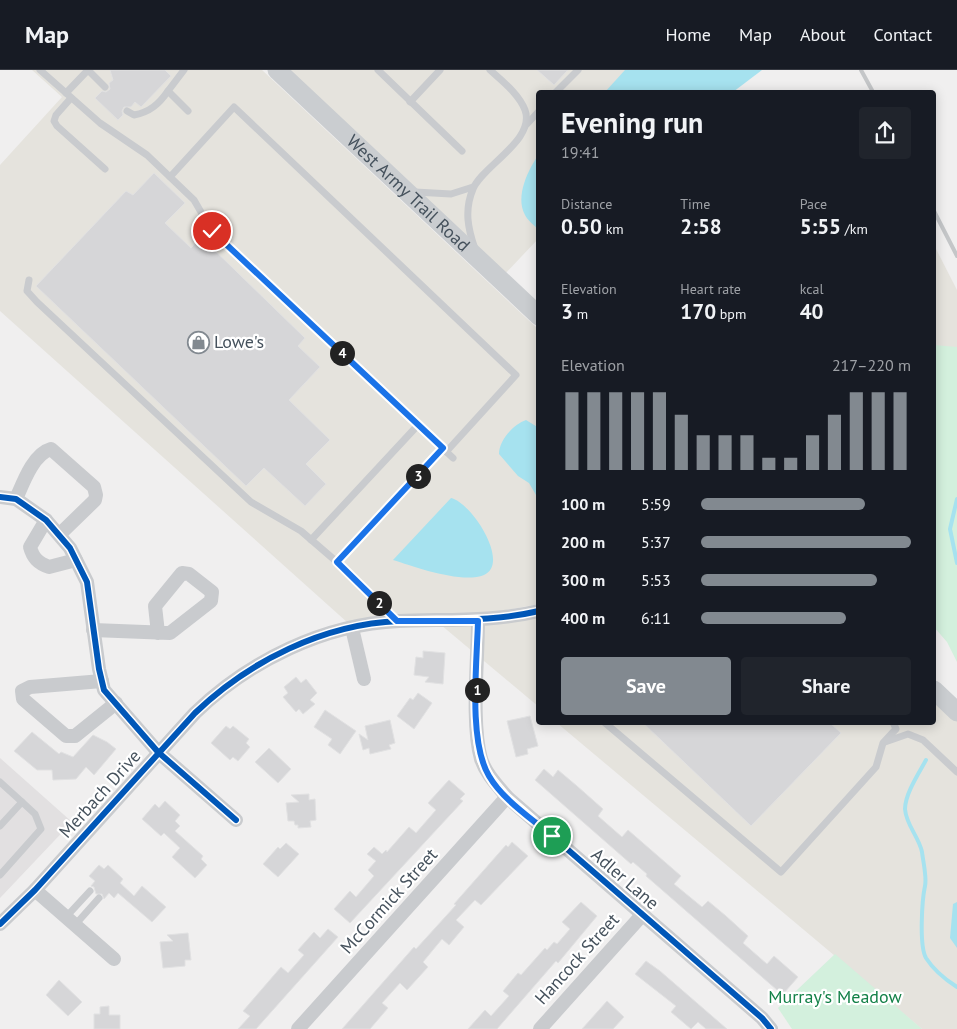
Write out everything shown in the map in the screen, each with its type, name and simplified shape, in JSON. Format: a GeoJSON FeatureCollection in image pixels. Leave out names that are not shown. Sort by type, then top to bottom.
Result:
{"type":"FeatureCollection","features":[{"type":"Feature","properties":{"kind":"main road","name":"West Army Trail Road"},"geometry":{"type":"LineString","coordinates":[[277,70],[536,313]]}},
{"type":"Feature","properties":{"kind":"main road"},"geometry":{"type":"LineString","coordinates":[[936,692],[957,712]]}},
{"type":"Feature","properties":{"kind":"street"},"geometry":{"type":"LineString","coordinates":[[16,499],[24,478],[44,451],[51,449],[94,487],[96,495],[95,500],[60,534]]}},
{"type":"Feature","properties":{"kind":"street"},"geometry":{"type":"LineString","coordinates":[[0,497],[16,499],[46,520],[60,534],[76,560],[87,582],[93,630],[104,690],[158,752],[236,820]]}},
{"type":"Feature","properties":{"kind":"street"},"geometry":{"type":"LineString","coordinates":[[46,520],[30,547],[33,556],[39,563],[49,567],[76,560]]}},
{"type":"Feature","properties":{"kind":"street"},"geometry":{"type":"LineString","coordinates":[[93,630],[158,634],[170,633],[211,601],[212,592],[189,574],[182,573],[155,606],[158,634]]}},
{"type":"Feature","properties":{"kind":"street","name":"Merbach Drive"},"geometry":{"type":"LineString","coordinates":[[0,924],[35,890],[158,752],[204,704],[237,678],[290,648],[352,628],[397,621],[478,621],[536,612]]}},
{"type":"Feature","properties":{"kind":"street","name":"Adler Lane"},"geometry":{"type":"LineString","coordinates":[[478,621],[476,731],[481,760],[489,776],[507,797],[762,1018],[771,1029]]}},
{"type":"Feature","properties":{"kind":"street"},"geometry":{"type":"LineString","coordinates":[[352,628],[364,679]]}},
{"type":"Feature","properties":{"kind":"street"},"geometry":{"type":"LineString","coordinates":[[102,681],[30,687],[22,691],[23,699],[66,736],[75,736],[116,703]]}},
{"type":"Feature","properties":{"kind":"street","name":"McCormick Street"},"geometry":{"type":"LineString","coordinates":[[298,1029],[507,797]]}},
{"type":"Feature","properties":{"kind":"street"},"geometry":{"type":"LineString","coordinates":[[35,890],[114,959]]}},
{"type":"Feature","properties":{"kind":"street","name":"Hancock Street"},"geometry":{"type":"LineString","coordinates":[[540,1029],[643,914]]}},
{"type":"Feature","properties":{"kind":"lane"},"geometry":{"type":"LineString","coordinates":[[40,70],[100,123],[147,155],[194,200],[212,231],[454,458]]}},
{"type":"Feature","properties":{"kind":"lane"},"geometry":{"type":"LineString","coordinates":[[104,169],[57,126],[54,121],[69,95],[88,70],[105,88]]}},
{"type":"Feature","properties":{"kind":"lane"},"geometry":{"type":"LineString","coordinates":[[127,111],[134,115],[150,110],[159,104],[184,70]]}},
{"type":"Feature","properties":{"kind":"lane"},"geometry":{"type":"LineString","coordinates":[[378,70],[462,151]]}},
{"type":"Feature","properties":{"kind":"lane"},"geometry":{"type":"LineString","coordinates":[[410,102],[440,70]]}},
{"type":"Feature","properties":{"kind":"lane"},"geometry":{"type":"LineString","coordinates":[[490,70],[518,98],[525,111],[526,124]]}},
{"type":"Feature","properties":{"kind":"lane"},"geometry":{"type":"LineString","coordinates":[[558,90],[578,70]]}},
{"type":"Feature","properties":{"kind":"lane"},"geometry":{"type":"LineString","coordinates":[[168,91],[188,111]]}},
{"type":"Feature","properties":{"kind":"lane"},"geometry":{"type":"LineString","coordinates":[[170,177],[234,107],[516,375],[337,562]]}},
{"type":"Feature","properties":{"kind":"lane"},"geometry":{"type":"LineString","coordinates":[[479,259],[468,222],[468,204],[473,187],[516,142],[526,124],[536,114]]}},
{"type":"Feature","properties":{"kind":"lane"},"geometry":{"type":"LineString","coordinates":[[408,192],[451,194],[473,187]]}},
{"type":"Feature","properties":{"kind":"lane"},"geometry":{"type":"LineString","coordinates":[[29,280],[27,291],[37,302],[244,496],[300,531],[337,562],[397,621]]}},
{"type":"Feature","properties":{"kind":"lane"},"geometry":{"type":"LineString","coordinates":[[311,540],[418,425]]}},
{"type":"Feature","properties":{"kind":"lane"},"geometry":{"type":"LineString","coordinates":[[608,725],[781,872],[876,767],[883,744],[896,729],[894,725]]}},
{"type":"Feature","properties":{"kind":"lane"},"geometry":{"type":"LineString","coordinates":[[883,744],[908,734],[923,740],[957,772]]}},
{"type":"Feature","properties":{"kind":"lane"},"geometry":{"type":"LineString","coordinates":[[0,782],[35,814],[41,829],[0,875]]}},
{"type":"Feature","properties":{"kind":"lane"},"geometry":{"type":"LineString","coordinates":[[0,826],[22,802]]}},
{"type":"Feature","properties":{"kind":"lane"},"geometry":{"type":"LineString","coordinates":[[71,921],[90,891]]}},
{"type":"Feature","properties":{"kind":"lane"},"geometry":{"type":"LineString","coordinates":[[71,921],[99,898]]}},
{"type":"Feature","properties":{"kind":"shaded area"},"geometry":{"type":"Polygon","coordinates":[[[32,70],[262,70],[536,327],[536,605],[479,615],[348,623],[0,311],[0,165],[62,97],[32,70]]]}},
{"type":"Feature","properties":{"kind":"shaded area"},"geometry":{"type":"Polygon","coordinates":[[[285,70],[694,70],[675,90],[536,90],[536,241],[503,276],[285,70]]]}},
{"type":"Feature","properties":{"kind":"shaded area"},"geometry":{"type":"Polygon","coordinates":[[[936,249],[957,290],[957,372],[936,395],[936,249]]]}},
{"type":"Feature","properties":{"kind":"shaded area"},"geometry":{"type":"Polygon","coordinates":[[[536,616],[536,704],[441,625],[536,616]]]}},
{"type":"Feature","properties":{"kind":"shaded area"},"geometry":{"type":"Polygon","coordinates":[[[936,698],[957,718],[957,1029],[922,1029],[559,725],[936,725],[936,698]]]}},
{"type":"Feature","properties":{"kind":"shaded area"},"geometry":{"type":"Polygon","coordinates":[[[0,758],[72,822],[0,898],[0,758]]]}},
{"type":"Feature","properties":{"kind":"green space"},"geometry":{"type":"Polygon","coordinates":[[[936,345],[957,347],[957,662],[947,642],[936,629],[936,345]]]}},
{"type":"Feature","properties":{"kind":"green space","name":"Murray's Meadow"},"geometry":{"type":"Polygon","coordinates":[[[835,954],[922,1029],[792,1029],[778,1008],[835,954]]]}},
{"type":"Feature","properties":{"kind":"water"},"geometry":{"type":"Polygon","coordinates":[[[625,70],[762,70],[736,90],[607,90],[625,70]]]}},
{"type":"Feature","properties":{"kind":"water"},"geometry":{"type":"Polygon","coordinates":[[[536,159],[536,227],[525,215],[521,200],[524,183],[536,159]]]}},
{"type":"Feature","properties":{"kind":"water"},"geometry":{"type":"Polygon","coordinates":[[[526,420],[536,426],[536,495],[529,483],[518,476],[499,454],[504,438],[521,422],[526,420]]]}},
{"type":"Feature","properties":{"kind":"water"},"geometry":{"type":"Polygon","coordinates":[[[451,498],[468,510],[485,534],[491,546],[493,558],[491,568],[484,575],[475,577],[451,576],[438,574],[393,560],[451,498]]]}},
{"type":"Feature","properties":{"kind":"water"},"geometry":{"type":"Polygon","coordinates":[[[957,902],[957,948],[950,938],[953,904],[957,902]]]}},
{"type":"Feature","properties":{"kind":"building"},"geometry":{"type":"Polygon","coordinates":[[[110,70],[165,70],[171,76],[141,107],[135,102],[131,107],[124,107],[123,115],[118,120],[95,98],[102,91],[106,92],[110,89],[109,83],[113,80],[110,70]]]}},
{"type":"Feature","properties":{"kind":"building"},"geometry":{"type":"Polygon","coordinates":[[[537,70],[568,70],[554,85],[537,70]]]}},
{"type":"Feature","properties":{"kind":"building","name":"Lowe's"},"geometry":{"type":"Polygon","coordinates":[[[154,173],[185,203],[165,223],[191,248],[201,237],[305,338],[298,346],[320,367],[289,400],[330,440],[306,464],[326,484],[305,506],[264,468],[246,486],[36,286],[126,191],[133,195],[154,173]]]}},
{"type":"Feature","properties":{"kind":"building"},"geometry":{"type":"Polygon","coordinates":[[[423,651],[445,653],[443,684],[425,682],[429,677],[414,675],[416,657],[423,658],[423,651]]]}},
{"type":"Feature","properties":{"kind":"building"},"geometry":{"type":"Polygon","coordinates":[[[296,677],[301,683],[306,679],[317,693],[310,700],[315,704],[303,714],[299,709],[296,712],[283,697],[288,693],[284,687],[296,677]]]}},
{"type":"Feature","properties":{"kind":"building"},"geometry":{"type":"Polygon","coordinates":[[[418,693],[432,703],[414,729],[397,716],[410,698],[413,700],[418,693]]]}},
{"type":"Feature","properties":{"kind":"building"},"geometry":{"type":"Polygon","coordinates":[[[325,710],[356,731],[340,754],[328,745],[332,739],[314,727],[325,710]]]}},
{"type":"Feature","properties":{"kind":"building"},"geometry":{"type":"Polygon","coordinates":[[[530,716],[538,746],[527,749],[528,754],[516,757],[507,721],[530,716]]]}},
{"type":"Feature","properties":{"kind":"building"},"geometry":{"type":"Polygon","coordinates":[[[390,720],[395,743],[389,745],[391,749],[370,754],[369,748],[363,750],[359,734],[368,740],[365,726],[390,720]]]}},
{"type":"Feature","properties":{"kind":"building"},"geometry":{"type":"Polygon","coordinates":[[[645,725],[832,725],[841,733],[751,826],[645,725]]]}},
{"type":"Feature","properties":{"kind":"building"},"geometry":{"type":"Polygon","coordinates":[[[226,726],[230,729],[233,726],[249,739],[246,743],[250,747],[238,761],[233,757],[230,760],[211,743],[226,726]]]}},
{"type":"Feature","properties":{"kind":"building"},"geometry":{"type":"Polygon","coordinates":[[[32,732],[59,754],[61,752],[73,757],[93,735],[116,749],[94,775],[86,767],[76,779],[53,780],[52,770],[37,770],[14,751],[32,732]]]}},
{"type":"Feature","properties":{"kind":"building"},"geometry":{"type":"Polygon","coordinates":[[[269,748],[291,769],[278,783],[255,762],[269,748]]]}},
{"type":"Feature","properties":{"kind":"building"},"geometry":{"type":"Polygon","coordinates":[[[544,769],[553,777],[558,770],[603,809],[598,816],[622,837],[628,830],[681,876],[674,884],[702,907],[708,901],[726,916],[748,936],[743,943],[767,964],[774,956],[798,977],[784,993],[779,988],[777,990],[646,876],[647,874],[633,862],[631,864],[535,780],[544,769]]]}},
{"type":"Feature","properties":{"kind":"building"},"geometry":{"type":"Polygon","coordinates":[[[449,780],[465,794],[460,799],[463,801],[350,923],[334,909],[350,891],[356,897],[374,876],[368,870],[376,861],[367,854],[374,847],[382,854],[386,850],[387,852],[409,827],[416,833],[436,810],[428,803],[449,780]]]}},
{"type":"Feature","properties":{"kind":"building"},"geometry":{"type":"Polygon","coordinates":[[[309,794],[309,800],[315,799],[316,820],[310,821],[311,827],[298,828],[294,821],[288,821],[286,803],[299,802],[291,795],[309,794]]]}},
{"type":"Feature","properties":{"kind":"building"},"geometry":{"type":"Polygon","coordinates":[[[165,801],[180,815],[175,821],[180,826],[175,831],[203,856],[201,859],[207,865],[195,878],[172,857],[180,848],[164,833],[161,836],[142,819],[155,804],[159,808],[165,801]]]}},
{"type":"Feature","properties":{"kind":"building"},"geometry":{"type":"Polygon","coordinates":[[[512,842],[528,856],[481,905],[475,900],[456,920],[464,927],[449,945],[442,939],[423,962],[428,967],[407,990],[400,983],[382,1003],[388,1008],[370,1029],[342,1029],[414,947],[416,949],[456,905],[454,904],[506,845],[508,847],[512,842]]]}},
{"type":"Feature","properties":{"kind":"building"},"geometry":{"type":"Polygon","coordinates":[[[286,843],[299,854],[278,877],[263,864],[278,847],[280,849],[286,843]]]}},
{"type":"Feature","properties":{"kind":"building"},"geometry":{"type":"Polygon","coordinates":[[[99,865],[104,869],[108,865],[123,879],[120,883],[134,896],[142,886],[166,907],[152,922],[118,893],[114,898],[109,893],[104,899],[102,894],[96,894],[94,887],[91,886],[95,881],[89,876],[99,865]]]}},
{"type":"Feature","properties":{"kind":"building"},"geometry":{"type":"Polygon","coordinates":[[[581,902],[597,916],[558,963],[556,961],[497,1029],[468,1029],[485,1010],[491,1016],[509,996],[503,991],[518,973],[521,975],[545,948],[547,950],[554,942],[557,944],[570,929],[562,922],[581,902]]]}},
{"type":"Feature","properties":{"kind":"building"},"geometry":{"type":"Polygon","coordinates":[[[328,929],[338,937],[256,1029],[238,1029],[250,1016],[243,1011],[281,967],[288,973],[304,955],[298,950],[314,932],[320,938],[328,929]]]}},
{"type":"Feature","properties":{"kind":"building"},"geometry":{"type":"Polygon","coordinates":[[[188,933],[191,960],[185,960],[185,966],[163,968],[160,942],[173,941],[167,935],[188,933]]]}},
{"type":"Feature","properties":{"kind":"building"},"geometry":{"type":"Polygon","coordinates":[[[646,961],[727,1029],[706,1029],[698,1022],[691,1029],[671,1012],[676,1006],[635,974],[646,961]]]}},
{"type":"Feature","properties":{"kind":"building"},"geometry":{"type":"Polygon","coordinates":[[[59,980],[82,1002],[68,1016],[46,995],[59,980]]]}},
{"type":"Feature","properties":{"kind":"building"},"geometry":{"type":"Polygon","coordinates":[[[607,1001],[624,1017],[613,1029],[582,1029],[607,1001]]]}},
{"type":"Feature","properties":{"kind":"building"},"geometry":{"type":"Polygon","coordinates":[[[109,1006],[109,1015],[120,1015],[120,1029],[94,1029],[94,1014],[100,1014],[100,1007],[109,1006]]]}},
{"type":"Feature","properties":{"kind":"waterway"},"geometry":{"type":"LineString","coordinates":[[957,499],[950,529],[957,563]]}},
{"type":"Feature","properties":{"kind":"waterway"},"geometry":{"type":"LineString","coordinates":[[926,760],[910,790],[905,809],[922,852],[925,869],[922,944],[929,962],[940,974],[957,987]]}},
{"type":"Feature","properties":{"kind":"railway"},"geometry":{"type":"LineString","coordinates":[[861,70],[872,90]]}},
{"type":"Feature","properties":{"kind":"railway"},"geometry":{"type":"LineString","coordinates":[[936,215],[957,256]]}},
{"type":"Feature","properties":{"kind":"cycle path"},"geometry":{"type":"LineString","coordinates":[[0,497],[16,499],[46,520],[70,548],[87,582],[99,669],[104,690],[158,752],[236,820]]}},
{"type":"Feature","properties":{"kind":"cycle path"},"geometry":{"type":"LineString","coordinates":[[0,924],[35,890],[195,713],[216,694],[264,662],[289,649],[343,629],[399,621],[504,617],[536,612]]}},
{"type":"Feature","properties":{"kind":"cycle path"},"geometry":{"type":"LineString","coordinates":[[478,621],[476,728],[481,759],[492,779],[507,797],[762,1018],[771,1029]]}},
{"type":"Feature","properties":{"kind":"place","name":"Lowe's"},"geometry":{"type":"Point","coordinates":[198,342]}},
{"type":"Feature","properties":{"kind":"route"},"geometry":{"type":"LineString","coordinates":[[212,231],[443,448],[337,562],[397,621],[478,621],[476,731],[481,760],[489,776],[507,797],[552,836]]}}]}
